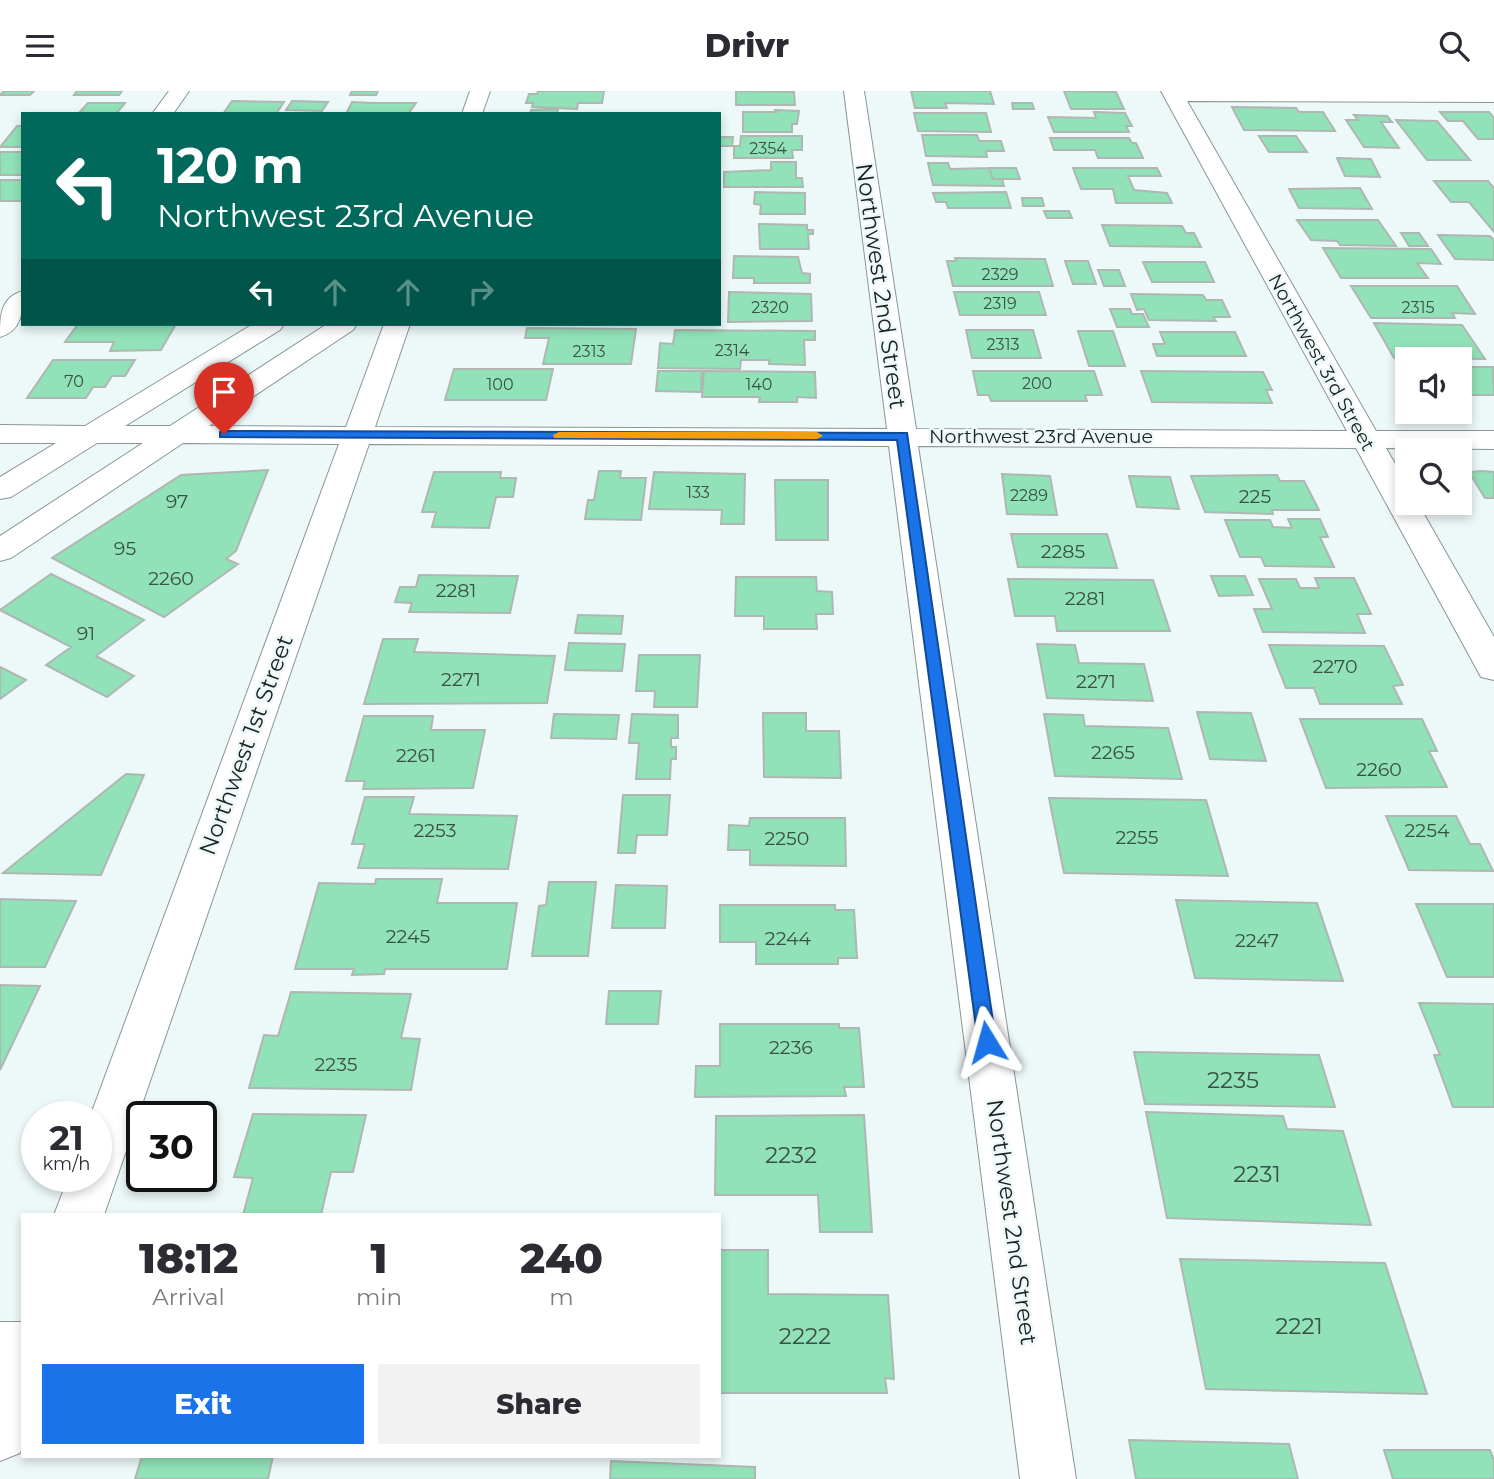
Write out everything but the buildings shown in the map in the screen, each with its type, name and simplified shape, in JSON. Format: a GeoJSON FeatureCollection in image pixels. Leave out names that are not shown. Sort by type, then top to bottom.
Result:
{"type":"FeatureCollection","features":[{"type":"Feature","properties":{"kind":"street"},"geometry":{"type":"LineString","coordinates":[[163,112],[179,91]]}},
{"type":"Feature","properties":{"kind":"street"},"geometry":{"type":"LineString","coordinates":[[473,112],[480,91]]}},
{"type":"Feature","properties":{"kind":"street","name":"Northwest 2nd Street"},"geometry":{"type":"LineString","coordinates":[[854,91],[1048,1479]]}},
{"type":"Feature","properties":{"kind":"street"},"geometry":{"type":"LineString","coordinates":[[1172,93],[1494,96]]}},
{"type":"Feature","properties":{"kind":"street","name":"Northwest 3rd Street"},"geometry":{"type":"LineString","coordinates":[[1172,93],[1494,668]]}},
{"type":"Feature","properties":{"kind":"street"},"geometry":{"type":"LineString","coordinates":[[0,329],[21,302]]}},
{"type":"Feature","properties":{"kind":"street"},"geometry":{"type":"LineString","coordinates":[[0,490],[268,326]]}},
{"type":"Feature","properties":{"kind":"street"},"geometry":{"type":"LineString","coordinates":[[0,551],[341,326]]}},
{"type":"Feature","properties":{"kind":"street","name":"Northwest 1st Street"},"geometry":{"type":"LineString","coordinates":[[112,1121],[396,326]]}},
{"type":"Feature","properties":{"kind":"street","name":"Northwest 23rd Avenue"},"geometry":{"type":"LineString","coordinates":[[0,434],[1494,440]]}},
{"type":"Feature","properties":{"kind":"street"},"geometry":{"type":"LineString","coordinates":[[80,1213],[87,1192]]}},
{"type":"Feature","properties":{"kind":"street"},"geometry":{"type":"LineString","coordinates":[[0,1349],[21,1349]]}},
{"type":"Feature","properties":{"kind":"street"},"geometry":{"type":"LineString","coordinates":[[0,1433],[21,1377]]}},
{"type":"Feature","properties":{"kind":"slow traffic"},"geometry":{"type":"LineString","coordinates":[[559,435],[817,436]]}},
{"type":"Feature","properties":{"kind":"route"},"geometry":{"type":"LineString","coordinates":[[224,434],[902,436],[987,1042]]}}]}
